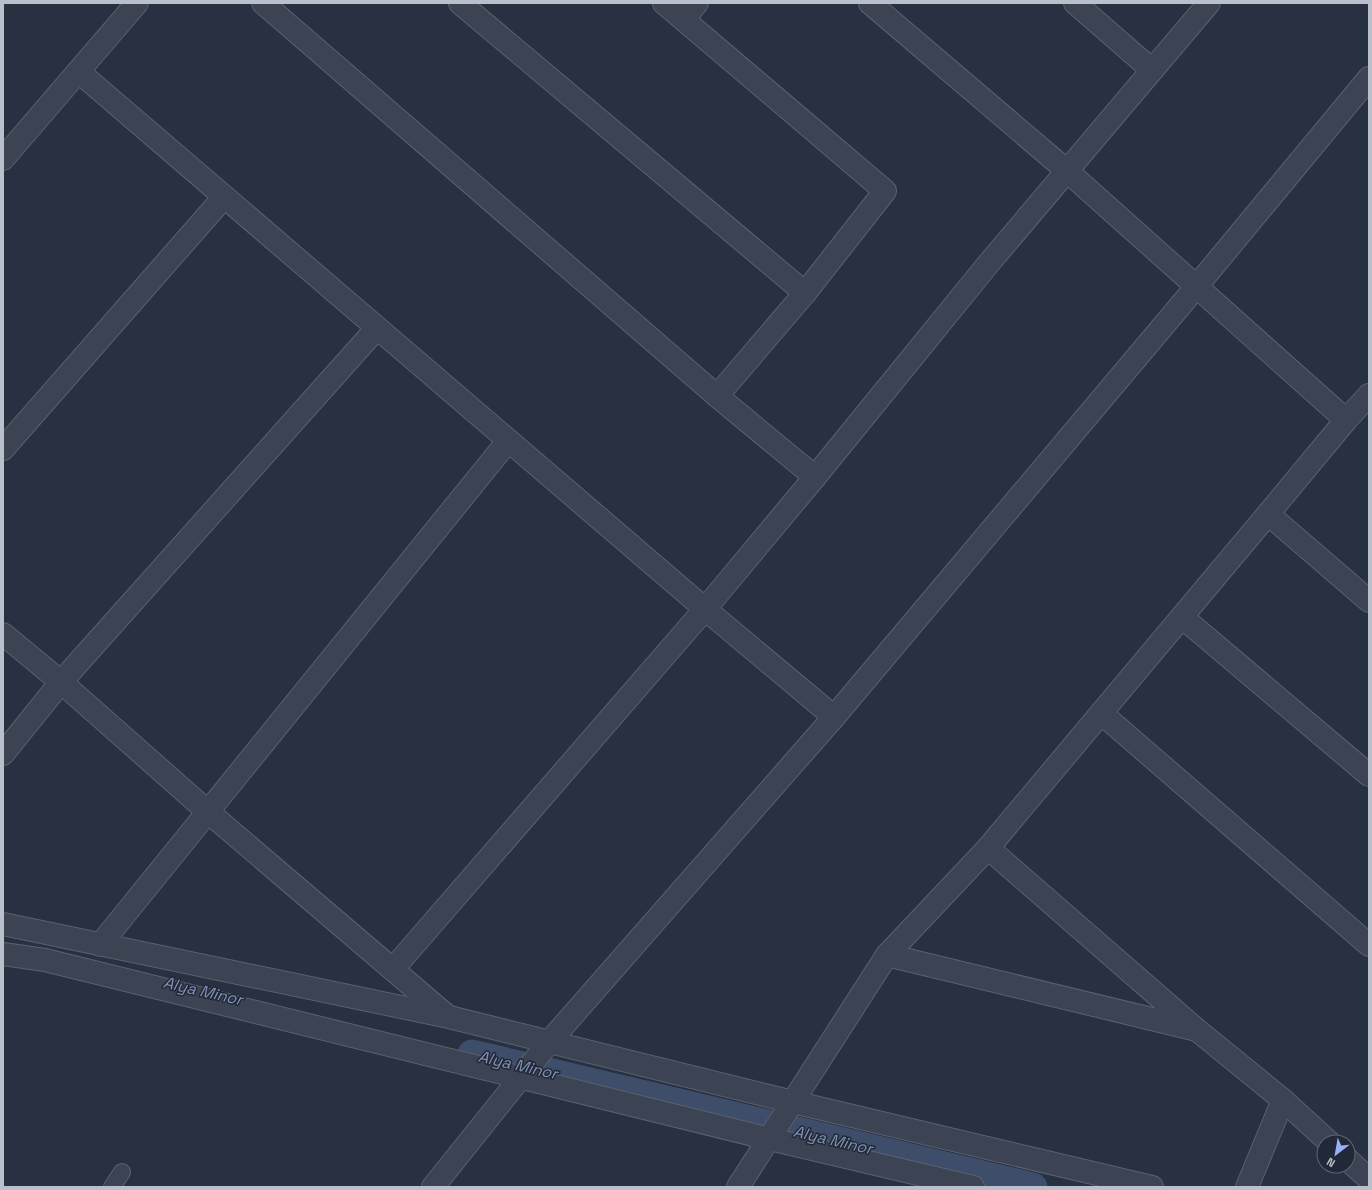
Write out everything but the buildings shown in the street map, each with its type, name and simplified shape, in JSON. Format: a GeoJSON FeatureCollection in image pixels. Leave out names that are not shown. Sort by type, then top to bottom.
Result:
{"type":"FeatureCollection","features":[{"type":"Feature","properties":{"kind":"street"},"geometry":{"type":"LineString","coordinates":[[3,159],[137,3]]}},
{"type":"Feature","properties":{"kind":"street"},"geometry":{"type":"LineString","coordinates":[[263,3],[717,396],[815,477]]}},
{"type":"Feature","properties":{"kind":"street"},"geometry":{"type":"LineString","coordinates":[[460,3],[805,293]]}},
{"type":"Feature","properties":{"kind":"street"},"geometry":{"type":"LineString","coordinates":[[664,3],[690,11],[885,192],[805,293],[717,396]]}},
{"type":"Feature","properties":{"kind":"street"},"geometry":{"type":"LineString","coordinates":[[870,3],[1066,170],[1346,420]]}},
{"type":"Feature","properties":{"kind":"street"},"geometry":{"type":"LineString","coordinates":[[1075,3],[1152,70]]}},
{"type":"Feature","properties":{"kind":"street"},"geometry":{"type":"LineString","coordinates":[[393,969],[705,609],[1066,170],[1209,3]]}},
{"type":"Feature","properties":{"kind":"street"},"geometry":{"type":"LineString","coordinates":[[79,72],[508,441],[834,717]]}},
{"type":"Feature","properties":{"kind":"street"},"geometry":{"type":"LineString","coordinates":[[433,1187],[550,1041],[834,717],[1196,287],[1369,78]]}},
{"type":"Feature","properties":{"kind":"street"},"geometry":{"type":"LineString","coordinates":[[3,449],[224,197]]}},
{"type":"Feature","properties":{"kind":"street"},"geometry":{"type":"LineString","coordinates":[[3,754],[61,682],[377,328]]}},
{"type":"Feature","properties":{"kind":"street"},"geometry":{"type":"LineString","coordinates":[[738,1187],[887,955],[988,848],[1346,420],[1369,395]]}},
{"type":"Feature","properties":{"kind":"street"},"geometry":{"type":"LineString","coordinates":[[100,945],[508,441]]}},
{"type":"Feature","properties":{"kind":"street"},"geometry":{"type":"LineString","coordinates":[[1268,514],[1369,601]]}},
{"type":"Feature","properties":{"kind":"street"},"geometry":{"type":"LineString","coordinates":[[1182,617],[1369,775]]}},
{"type":"Feature","properties":{"kind":"street"},"geometry":{"type":"LineString","coordinates":[[3,634],[61,682],[207,811],[449,1017]]}},
{"type":"Feature","properties":{"kind":"street"},"geometry":{"type":"LineString","coordinates":[[1101,713],[1369,945]]}},
{"type":"Feature","properties":{"kind":"street"},"geometry":{"type":"LineString","coordinates":[[988,848],[1196,1030],[1284,1100],[1320,1134]]}},
{"type":"Feature","properties":{"kind":"street"},"geometry":{"type":"LineString","coordinates":[[3,924],[449,1017],[793,1102],[1152,1187]]}},
{"type":"Feature","properties":{"kind":"street"},"geometry":{"type":"LineString","coordinates":[[3,954],[45,960],[770,1139],[973,1187]]}},
{"type":"Feature","properties":{"kind":"street"},"geometry":{"type":"LineString","coordinates":[[887,955],[1196,1030]]}},
{"type":"Feature","properties":{"kind":"street"},"geometry":{"type":"LineString","coordinates":[[1247,1187],[1284,1100]]}},
{"type":"Feature","properties":{"kind":"street"},"geometry":{"type":"LineString","coordinates":[[1356,1167],[1369,1179]]}},
{"type":"Feature","properties":{"kind":"lane"},"geometry":{"type":"LineString","coordinates":[[112,1187],[122,1172]]}},
{"type":"Feature","properties":{"kind":"waterway","name":"Alya Minor"},"geometry":{"type":"LineString","coordinates":[[472,1054],[1033,1187]]}}]}
